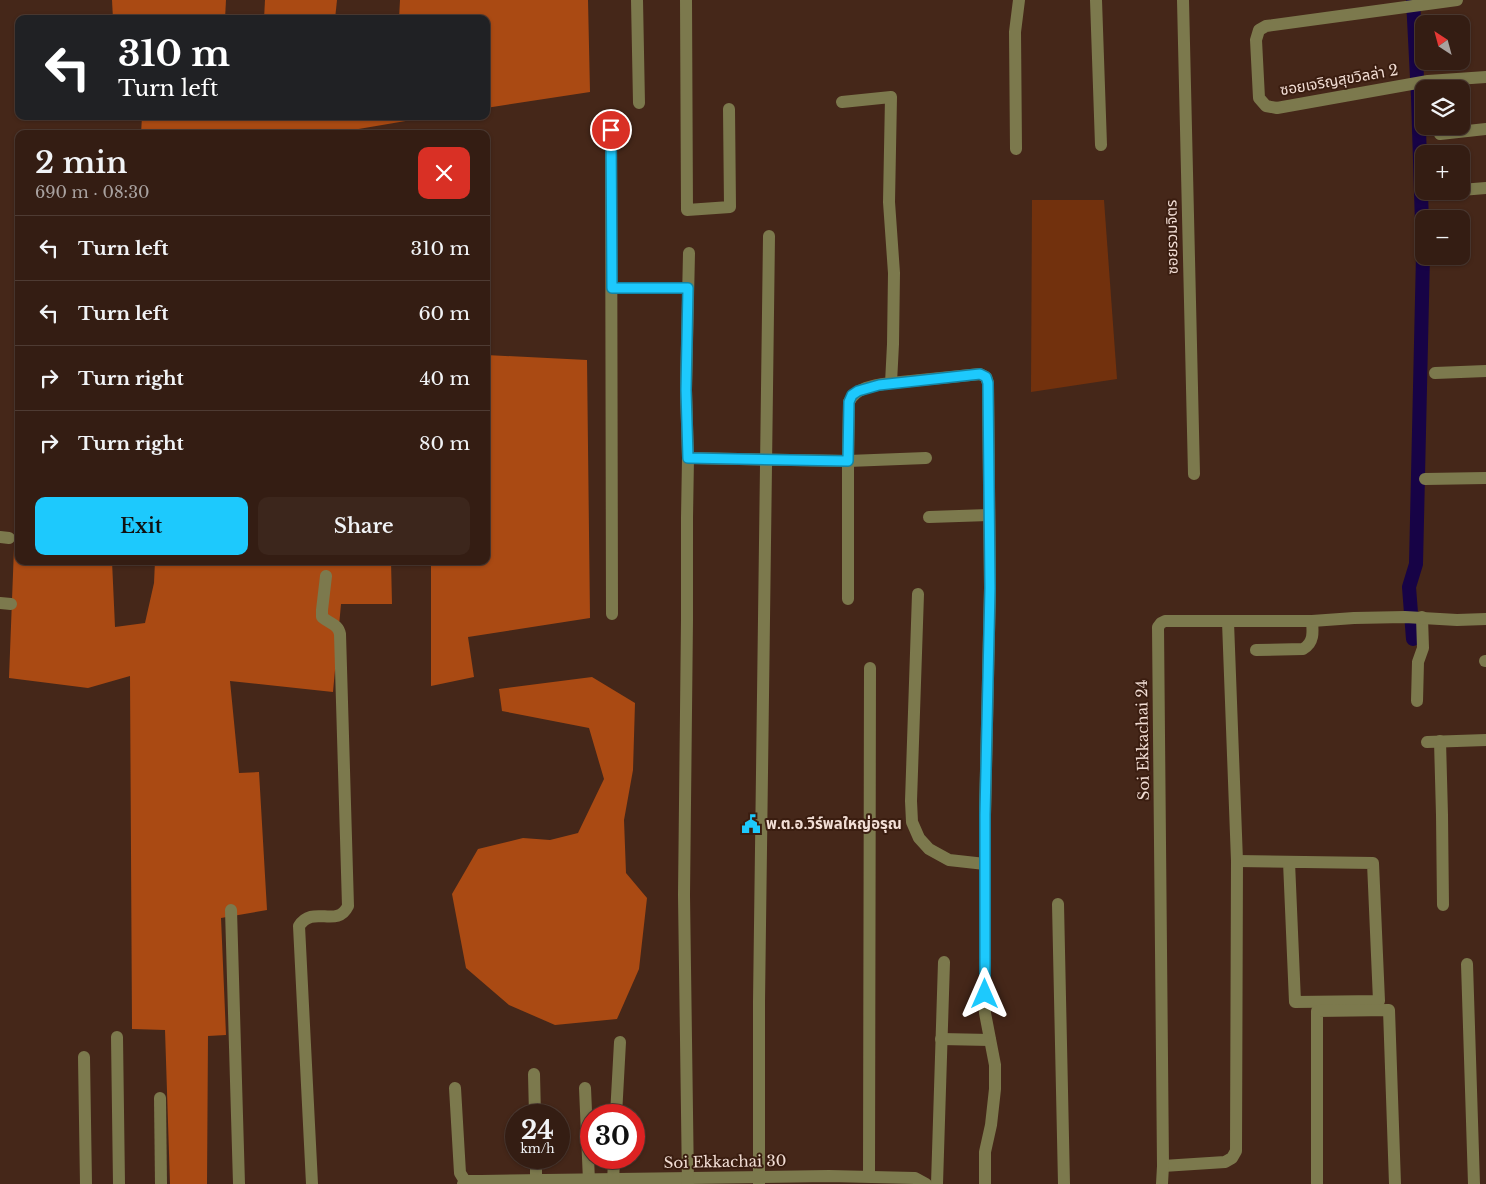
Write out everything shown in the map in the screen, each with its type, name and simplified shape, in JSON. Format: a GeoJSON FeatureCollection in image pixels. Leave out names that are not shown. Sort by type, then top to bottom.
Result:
{"type":"FeatureCollection","features":[{"type":"Feature","properties":{"kind":"street"},"geometry":{"type":"LineString","coordinates":[[637,0],[639,103]]}},
{"type":"Feature","properties":{"kind":"street"},"geometry":{"type":"LineString","coordinates":[[686,0],[687,210],[730,207],[729,109]]}},
{"type":"Feature","properties":{"kind":"street"},"geometry":{"type":"LineString","coordinates":[[1016,149],[1015,32],[1019,0]]}},
{"type":"Feature","properties":{"kind":"street"},"geometry":{"type":"LineString","coordinates":[[1096,0],[1101,145]]}},
{"type":"Feature","properties":{"kind":"street","name":"ซอยรวมจิตร"},"geometry":{"type":"LineString","coordinates":[[1183,0],[1194,474]]}},
{"type":"Feature","properties":{"kind":"street","name":"ซอยเจริญสุขวิลล่า 2"},"geometry":{"type":"LineString","coordinates":[[1457,0],[1266,26],[1259,30],[1256,40],[1259,98],[1266,106],[1277,108],[1428,80],[1486,77]]}},
{"type":"Feature","properties":{"kind":"street"},"geometry":{"type":"LineString","coordinates":[[842,102],[891,97],[889,202],[894,273],[893,344],[890,383]]}},
{"type":"Feature","properties":{"kind":"street"},"geometry":{"type":"LineString","coordinates":[[1470,131],[1486,129]]}},
{"type":"Feature","properties":{"kind":"street"},"geometry":{"type":"LineString","coordinates":[[611,130],[612,614]]}},
{"type":"Feature","properties":{"kind":"street"},"geometry":{"type":"LineString","coordinates":[[1470,189],[1486,188]]}},
{"type":"Feature","properties":{"kind":"street"},"geometry":{"type":"LineString","coordinates":[[759,1181],[759,1011],[769,236]]}},
{"type":"Feature","properties":{"kind":"street"},"geometry":{"type":"LineString","coordinates":[[688,1181],[684,895],[688,458],[686,390],[689,253]]}},
{"type":"Feature","properties":{"kind":"street"},"geometry":{"type":"LineString","coordinates":[[612,288],[688,288]]}},
{"type":"Feature","properties":{"kind":"street"},"geometry":{"type":"LineString","coordinates":[[1435,372],[1486,371]]}},
{"type":"Feature","properties":{"kind":"street"},"geometry":{"type":"LineString","coordinates":[[848,598],[849,402],[852,395],[858,391],[890,383],[980,374],[986,377],[988,383],[990,588],[985,864],[985,1013],[995,1065],[995,1089],[991,1125],[985,1152],[985,1184]]}},
{"type":"Feature","properties":{"kind":"street"},"geometry":{"type":"LineString","coordinates":[[688,458],[848,461],[926,458]]}},
{"type":"Feature","properties":{"kind":"street"},"geometry":{"type":"LineString","coordinates":[[1425,479],[1486,478]]}},
{"type":"Feature","properties":{"kind":"street"},"geometry":{"type":"LineString","coordinates":[[929,517],[989,515]]}},
{"type":"Feature","properties":{"kind":"street"},"geometry":{"type":"LineString","coordinates":[[312,1184],[299,926],[303,920],[310,916],[339,916],[345,913],[348,906],[340,634],[339,628],[335,624],[327,622],[322,617],[326,576]]}},
{"type":"Feature","properties":{"kind":"street"},"geometry":{"type":"LineString","coordinates":[[918,594],[911,801],[912,822],[919,838],[929,849],[949,860],[985,864]]}},
{"type":"Feature","properties":{"kind":"street"},"geometry":{"type":"LineString","coordinates":[[1414,617],[1423,648],[1418,662],[1417,701]]}},
{"type":"Feature","properties":{"kind":"street","name":"Soi Ekkachai 24"},"geometry":{"type":"LineString","coordinates":[[1162,1184],[1158,627],[1165,621],[1312,621],[1414,617],[1457,620],[1486,619]]}},
{"type":"Feature","properties":{"kind":"street"},"geometry":{"type":"LineString","coordinates":[[1256,650],[1303,649],[1307,647],[1313,635],[1312,621]]}},
{"type":"Feature","properties":{"kind":"street"},"geometry":{"type":"LineString","coordinates":[[1163,1166],[1225,1162],[1232,1158],[1236,1151],[1237,861],[1228,622]]}},
{"type":"Feature","properties":{"kind":"street"},"geometry":{"type":"LineString","coordinates":[[868,1176],[870,668]]}},
{"type":"Feature","properties":{"kind":"street"},"geometry":{"type":"LineString","coordinates":[[1443,905],[1442,815],[1434,742],[1486,740]]}},
{"type":"Feature","properties":{"kind":"street"},"geometry":{"type":"LineString","coordinates":[[1237,861],[1373,863],[1379,1000],[1295,1002],[1289,862]]}},
{"type":"Feature","properties":{"kind":"street"},"geometry":{"type":"LineString","coordinates":[[1058,904],[1064,1184]]}},
{"type":"Feature","properties":{"kind":"street"},"geometry":{"type":"LineString","coordinates":[[230,910],[239,1184]]}},
{"type":"Feature","properties":{"kind":"street"},"geometry":{"type":"LineString","coordinates":[[937,1184],[944,962]]}},
{"type":"Feature","properties":{"kind":"street"},"geometry":{"type":"LineString","coordinates":[[1467,964],[1474,1184]]}},
{"type":"Feature","properties":{"kind":"street"},"geometry":{"type":"LineString","coordinates":[[1317,1184],[1316,1011],[1389,1010],[1395,1184]]}},
{"type":"Feature","properties":{"kind":"street"},"geometry":{"type":"LineString","coordinates":[[117,1037],[119,1184]]}},
{"type":"Feature","properties":{"kind":"street"},"geometry":{"type":"LineString","coordinates":[[941,1039],[990,1040]]}},
{"type":"Feature","properties":{"kind":"street"},"geometry":{"type":"LineString","coordinates":[[617,1104],[620,1042]]}},
{"type":"Feature","properties":{"kind":"street"},"geometry":{"type":"LineString","coordinates":[[84,1057],[86,1184]]}},
{"type":"Feature","properties":{"kind":"street"},"geometry":{"type":"LineString","coordinates":[[534,1074],[535,1104]]}},
{"type":"Feature","properties":{"kind":"street"},"geometry":{"type":"LineString","coordinates":[[455,1088],[460,1173],[464,1183]]}},
{"type":"Feature","properties":{"kind":"street"},"geometry":{"type":"LineString","coordinates":[[585,1088],[589,1180]]}},
{"type":"Feature","properties":{"kind":"street"},"geometry":{"type":"LineString","coordinates":[[160,1098],[161,1184]]}},
{"type":"Feature","properties":{"kind":"street"},"geometry":{"type":"LineString","coordinates":[[536,1169],[536,1182]]}},
{"type":"Feature","properties":{"kind":"street"},"geometry":{"type":"LineString","coordinates":[[613,1182],[614,1169]]}},
{"type":"Feature","properties":{"kind":"street","name":"Soi Ekkachai 30"},"geometry":{"type":"LineString","coordinates":[[464,1183],[589,1180],[613,1182],[759,1181],[868,1176],[898,1180],[915,1178],[926,1184]]}},
{"type":"Feature","properties":{"kind":"shaded area"},"geometry":{"type":"Polygon","coordinates":[[[112,0],[226,0],[225,15],[113,15],[112,0]]]}},
{"type":"Feature","properties":{"kind":"shaded area"},"geometry":{"type":"Polygon","coordinates":[[[265,0],[337,0],[335,15],[264,15],[265,0]]]}},
{"type":"Feature","properties":{"kind":"shaded area"},"geometry":{"type":"Polygon","coordinates":[[[400,0],[588,0],[590,92],[490,107],[490,15],[399,15],[400,0]]]}},
{"type":"Feature","properties":{"kind":"shaded area"},"geometry":{"type":"Polygon","coordinates":[[[142,120],[412,120],[353,130],[141,130],[142,120]]]}},
{"type":"Feature","properties":{"kind":"shaded area"},"geometry":{"type":"Polygon","coordinates":[[[1032,200],[1104,200],[1117,379],[1031,392],[1032,200]]]}},
{"type":"Feature","properties":{"kind":"shaded area"},"geometry":{"type":"Polygon","coordinates":[[[490,355],[587,360],[590,618],[468,637],[474,677],[431,686],[431,565],[490,565],[490,355]]]}},
{"type":"Feature","properties":{"kind":"shaded area"},"geometry":{"type":"Polygon","coordinates":[[[15,522],[15,565],[112,565],[115,627],[145,623],[154,583],[155,565],[391,565],[392,604],[341,604],[333,692],[230,681],[239,773],[259,772],[267,910],[221,918],[226,1035],[208,1036],[207,1184],[170,1184],[165,1030],[132,1029],[130,676],[88,688],[9,678],[15,522]]]}},
{"type":"Feature","properties":{"kind":"shaded area"},"geometry":{"type":"Polygon","coordinates":[[[592,677],[635,703],[633,770],[624,820],[626,873],[647,898],[639,969],[617,1019],[555,1025],[509,1005],[466,968],[452,894],[478,849],[523,838],[550,840],[578,833],[604,779],[589,728],[502,711],[499,689],[592,677]]]}},
{"type":"Feature","properties":{"kind":"waterway"},"geometry":{"type":"LineString","coordinates":[[1413,0],[1423,255],[1416,564],[1409,587],[1413,639]]}},
{"type":"Feature","properties":{"kind":"place","name":"พ.ต.อ.วีร์พลใหญ่อรุณ"},"geometry":{"type":"Point","coordinates":[751,824]}},
{"type":"Feature","properties":{"kind":"route"},"geometry":{"type":"LineString","coordinates":[[611,130],[612,288],[688,288],[686,390],[688,458],[848,461],[849,402],[852,395],[858,391],[890,383],[980,374],[986,377],[988,383],[990,588],[985,815],[985,994]]}}]}
